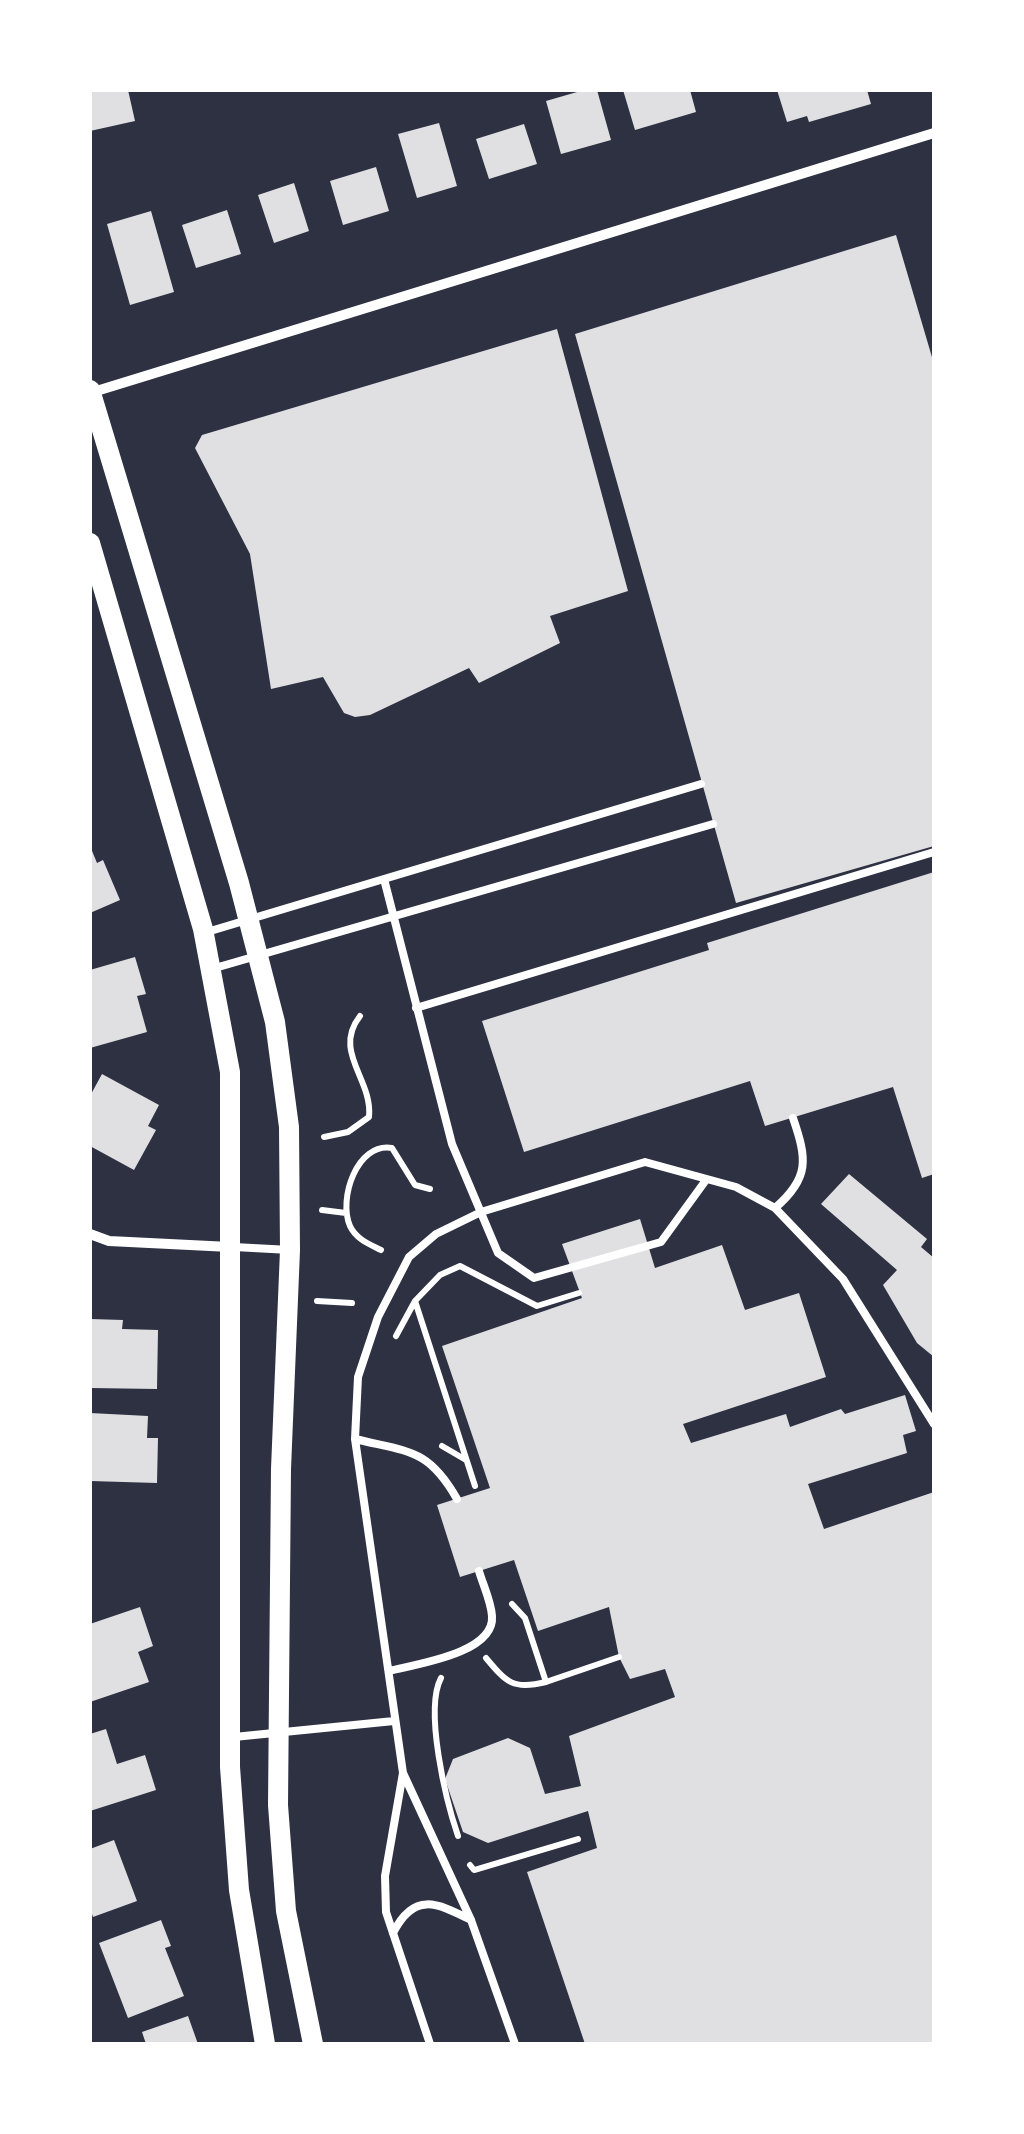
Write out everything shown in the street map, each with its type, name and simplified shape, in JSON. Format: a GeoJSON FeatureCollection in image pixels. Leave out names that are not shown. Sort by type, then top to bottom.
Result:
{"type":"FeatureCollection","features":[{"type":"Feature","properties":{"kind":"main road"},"geometry":{"type":"LineString","coordinates":[[90,392],[233,864],[275,1022],[289,1127],[290,1250],[281,1469],[278,1734],[286,1912],[312,2044]]}},
{"type":"Feature","properties":{"kind":"main road"},"geometry":{"type":"LineString","coordinates":[[90,544],[204,933],[230,1072],[230,1737],[239,1890],[264,2044]]}},
{"type":"Feature","properties":{"kind":"street"},"geometry":{"type":"LineString","coordinates":[[90,392],[934,132]]}},
{"type":"Feature","properties":{"kind":"street"},"geometry":{"type":"LineString","coordinates":[[90,1234],[109,1240],[231,1247]]}},
{"type":"Feature","properties":{"kind":"lane"},"geometry":{"type":"LineString","coordinates":[[204,933],[701,784]]}},
{"type":"Feature","properties":{"kind":"lane"},"geometry":{"type":"LineString","coordinates":[[210,969],[713,824]]}},
{"type":"Feature","properties":{"kind":"lane"},"geometry":{"type":"LineString","coordinates":[[416,1008],[934,852]]}},
{"type":"Feature","properties":{"kind":"lane"},"geometry":{"type":"LineString","coordinates":[[384,879],[452,1144],[498,1253],[534,1278],[661,1242],[706,1180]]}},
{"type":"Feature","properties":{"kind":"lane"},"geometry":{"type":"LineString","coordinates":[[775,1208],[798,1184],[805,1159],[794,1118]]}},
{"type":"Feature","properties":{"kind":"lane"},"geometry":{"type":"LineString","coordinates":[[515,2044],[472,1920],[403,1773],[355,1439],[358,1377],[378,1317],[409,1258],[436,1234],[480,1212],[646,1162],[736,1188],[775,1208],[843,1279],[934,1424]]}},
{"type":"Feature","properties":{"kind":"lane"},"geometry":{"type":"LineString","coordinates":[[231,1247],[290,1250]]}},
{"type":"Feature","properties":{"kind":"lane"},"geometry":{"type":"LineString","coordinates":[[355,1439],[427,1459],[438,1467],[457,1498]]}},
{"type":"Feature","properties":{"kind":"lane"},"geometry":{"type":"LineString","coordinates":[[389,1671],[462,1651],[487,1635],[493,1619],[479,1570]]}},
{"type":"Feature","properties":{"kind":"lane"},"geometry":{"type":"LineString","coordinates":[[230,1737],[394,1721]]}},
{"type":"Feature","properties":{"kind":"lane"},"geometry":{"type":"LineString","coordinates":[[403,1773],[385,1876],[386,1912],[430,2044]]}},
{"type":"Feature","properties":{"kind":"lane"},"geometry":{"type":"LineString","coordinates":[[392,1934],[412,1907],[428,1903],[472,1920]]}},
{"type":"Feature","properties":{"kind":"path"},"geometry":{"type":"LineString","coordinates":[[324,1137],[348,1132],[368,1117],[370,1101],[350,1054],[352,1027],[360,1016]]}},
{"type":"Feature","properties":{"kind":"path"},"geometry":{"type":"LineString","coordinates":[[381,1250],[358,1237],[346,1213],[351,1180],[372,1151],[383,1146],[392,1148],[415,1185],[430,1189]]}},
{"type":"Feature","properties":{"kind":"path"},"geometry":{"type":"LineString","coordinates":[[322,1210],[346,1213]]}},
{"type":"Feature","properties":{"kind":"path"},"geometry":{"type":"LineString","coordinates":[[394,1340],[415,1301],[440,1275],[460,1266],[538,1306],[580,1293]]}},
{"type":"Feature","properties":{"kind":"path"},"geometry":{"type":"LineString","coordinates":[[415,1301],[477,1492]]}},
{"type":"Feature","properties":{"kind":"path"},"geometry":{"type":"LineString","coordinates":[[317,1302],[352,1303]]}},
{"type":"Feature","properties":{"kind":"path"},"geometry":{"type":"LineString","coordinates":[[433,1442],[467,1460]]}},
{"type":"Feature","properties":{"kind":"path"},"geometry":{"type":"LineString","coordinates":[[507,1590],[509,1613]]}},
{"type":"Feature","properties":{"kind":"path"},"geometry":{"type":"LineString","coordinates":[[511,1604],[525,1618],[546,1682]]}},
{"type":"Feature","properties":{"kind":"path"},"geometry":{"type":"LineString","coordinates":[[493,1649],[485,1658],[506,1682],[527,1687],[618,1657]]}},
{"type":"Feature","properties":{"kind":"path"},"geometry":{"type":"LineString","coordinates":[[450,1670],[440,1678],[434,1699],[444,1794],[461,1847]]}},
{"type":"Feature","properties":{"kind":"path"},"geometry":{"type":"LineString","coordinates":[[465,1858],[474,1870],[578,1839]]}},
{"type":"Feature","properties":{"kind":"building"},"geometry":{"type":"Polygon","coordinates":[[[90,90],[128,90],[135,121],[90,131],[90,90]]]}},
{"type":"Feature","properties":{"kind":"building"},"geometry":{"type":"Polygon","coordinates":[[[597,90],[611,140],[561,154],[546,101],[597,90]]]}},
{"type":"Feature","properties":{"kind":"building"},"geometry":{"type":"Polygon","coordinates":[[[623,90],[690,90],[696,112],[635,130],[623,90]]]}},
{"type":"Feature","properties":{"kind":"building"},"geometry":{"type":"Polygon","coordinates":[[[777,90],[867,90],[871,104],[809,122],[807,116],[787,122],[777,90]]]}},
{"type":"Feature","properties":{"kind":"building"},"geometry":{"type":"Polygon","coordinates":[[[439,123],[457,186],[417,198],[398,134],[439,123]]]}},
{"type":"Feature","properties":{"kind":"building"},"geometry":{"type":"Polygon","coordinates":[[[524,124],[537,164],[489,179],[476,139],[524,124]]]}},
{"type":"Feature","properties":{"kind":"building"},"geometry":{"type":"Polygon","coordinates":[[[376,167],[389,211],[343,225],[330,181],[376,167]]]}},
{"type":"Feature","properties":{"kind":"building"},"geometry":{"type":"Polygon","coordinates":[[[294,183],[309,231],[274,243],[258,195],[294,183]]]}},
{"type":"Feature","properties":{"kind":"building"},"geometry":{"type":"Polygon","coordinates":[[[227,210],[241,254],[196,268],[182,225],[227,210]]]}},
{"type":"Feature","properties":{"kind":"building"},"geometry":{"type":"Polygon","coordinates":[[[151,211],[174,292],[130,305],[107,224],[151,211]]]}},
{"type":"Feature","properties":{"kind":"building"},"geometry":{"type":"Polygon","coordinates":[[[896,235],[934,364],[934,846],[736,903],[575,334],[896,235]]]}},
{"type":"Feature","properties":{"kind":"building"},"geometry":{"type":"Polygon","coordinates":[[[557,329],[628,591],[550,616],[560,643],[479,683],[469,668],[370,715],[355,717],[344,713],[323,677],[271,689],[250,554],[195,448],[202,435],[557,329]]]}},
{"type":"Feature","properties":{"kind":"building"},"geometry":{"type":"Polygon","coordinates":[[[90,846],[97,863],[103,860],[120,900],[90,913],[90,846]]]}},
{"type":"Feature","properties":{"kind":"building"},"geometry":{"type":"Polygon","coordinates":[[[934,872],[934,1174],[922,1178],[893,1087],[765,1126],[750,1081],[524,1152],[482,1021],[709,950],[707,943],[934,872]]]}},
{"type":"Feature","properties":{"kind":"building"},"geometry":{"type":"Polygon","coordinates":[[[135,957],[146,994],[137,996],[147,1032],[90,1048],[90,970],[135,957]]]}},
{"type":"Feature","properties":{"kind":"building"},"geometry":{"type":"Polygon","coordinates":[[[102,1074],[159,1105],[148,1126],[156,1130],[134,1170],[90,1146],[90,1096],[102,1074]]]}},
{"type":"Feature","properties":{"kind":"building"},"geometry":{"type":"Polygon","coordinates":[[[849,1174],[927,1239],[921,1247],[934,1258],[934,1357],[917,1343],[883,1285],[897,1270],[821,1204],[849,1174]]]}},
{"type":"Feature","properties":{"kind":"building"},"geometry":{"type":"Polygon","coordinates":[[[640,1219],[655,1268],[722,1245],[745,1310],[799,1293],[826,1377],[683,1424],[691,1443],[786,1414],[790,1427],[841,1409],[845,1414],[905,1395],[916,1431],[903,1435],[907,1453],[808,1484],[824,1529],[934,1492],[934,2044],[585,2044],[527,1872],[597,1848],[588,1811],[488,1843],[463,1832],[445,1779],[453,1759],[508,1738],[530,1748],[545,1794],[581,1786],[569,1736],[675,1697],[665,1669],[630,1679],[619,1657],[609,1607],[538,1631],[514,1560],[460,1577],[437,1505],[490,1488],[442,1346],[582,1298],[562,1244],[640,1219]]]}},
{"type":"Feature","properties":{"kind":"building"},"geometry":{"type":"Polygon","coordinates":[[[90,1319],[123,1320],[122,1329],[158,1330],[157,1389],[90,1388],[90,1319]]]}},
{"type":"Feature","properties":{"kind":"building"},"geometry":{"type":"Polygon","coordinates":[[[90,1413],[148,1416],[147,1438],[158,1438],[157,1483],[90,1481],[90,1413]]]}},
{"type":"Feature","properties":{"kind":"building"},"geometry":{"type":"Polygon","coordinates":[[[140,1607],[153,1646],[138,1652],[149,1682],[90,1702],[90,1624],[140,1607]]]}},
{"type":"Feature","properties":{"kind":"building"},"geometry":{"type":"Polygon","coordinates":[[[106,1729],[117,1764],[145,1755],[156,1790],[90,1811],[90,1734],[106,1729]]]}},
{"type":"Feature","properties":{"kind":"building"},"geometry":{"type":"Polygon","coordinates":[[[114,1840],[137,1901],[93,1917],[90,1849],[114,1840]]]}},
{"type":"Feature","properties":{"kind":"building"},"geometry":{"type":"Polygon","coordinates":[[[161,1920],[171,1946],[165,1948],[184,1996],[128,2018],[99,1943],[161,1920]]]}},
{"type":"Feature","properties":{"kind":"building"},"geometry":{"type":"Polygon","coordinates":[[[188,2016],[198,2044],[146,2044],[142,2032],[188,2016]]]}}]}
